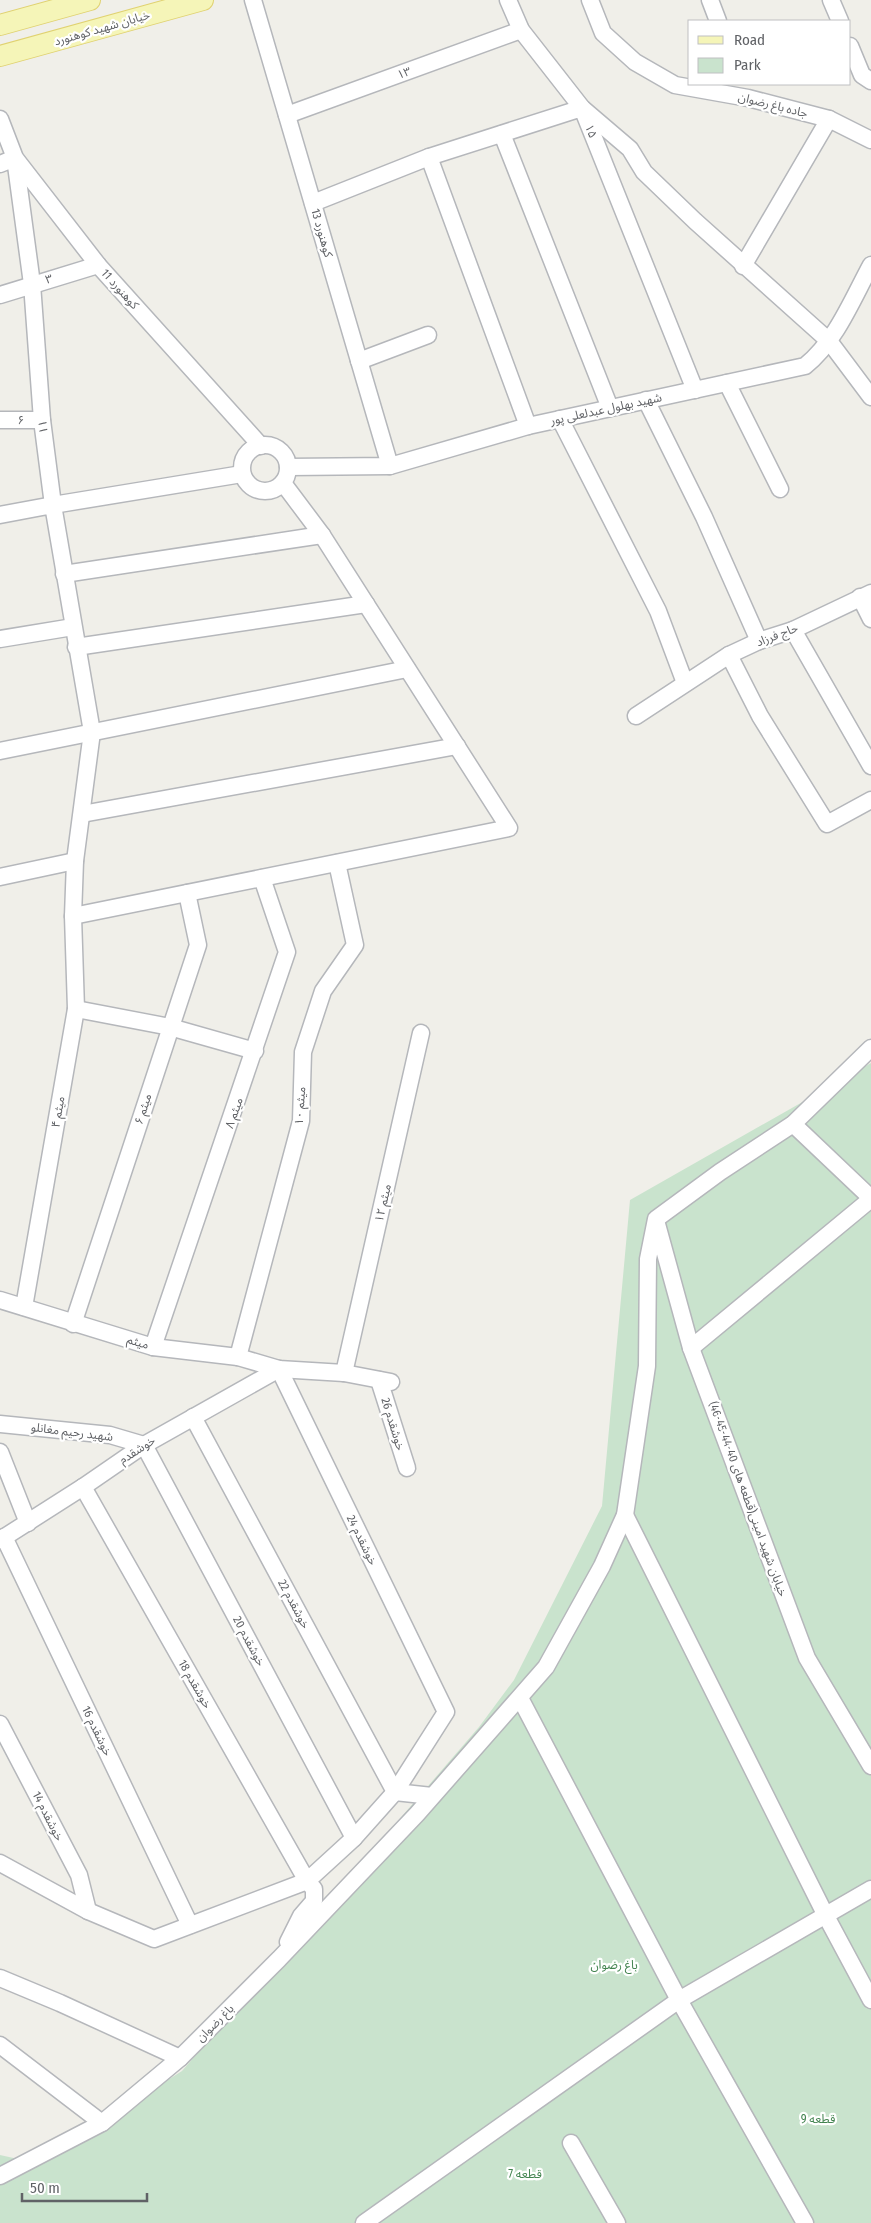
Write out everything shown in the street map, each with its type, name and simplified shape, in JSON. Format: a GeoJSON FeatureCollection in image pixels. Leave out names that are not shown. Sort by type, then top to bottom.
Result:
{"type":"FeatureCollection","features":[{"type":"Feature","properties":{"kind":"main road"},"geometry":{"type":"LineString","coordinates":[[0,25],[90,0]]}},
{"type":"Feature","properties":{"kind":"main road","name":"خیابان شهید کوهنورد"},"geometry":{"type":"LineString","coordinates":[[0,56],[203,0]]}},
{"type":"Feature","properties":{"kind":"street","name":"کوهنورد 13"},"geometry":{"type":"LineString","coordinates":[[253,0],[390,466]]}},
{"type":"Feature","properties":{"kind":"street"},"geometry":{"type":"LineString","coordinates":[[508,0],[521,30],[582,108],[630,148],[644,172],[743,266],[829,341],[871,397]]}},
{"type":"Feature","properties":{"kind":"street","name":"جاده باغ رضوان"},"geometry":{"type":"LineString","coordinates":[[590,0],[603,33],[635,62],[675,85],[748,98],[829,120],[871,140]]}},
{"type":"Feature","properties":{"kind":"street"},"geometry":{"type":"LineString","coordinates":[[710,0],[718,20]]}},
{"type":"Feature","properties":{"kind":"street"},"geometry":{"type":"LineString","coordinates":[[831,0],[840,20]]}},
{"type":"Feature","properties":{"kind":"street","name":"۱۳"},"geometry":{"type":"LineString","coordinates":[[286,115],[521,30]]}},
{"type":"Feature","properties":{"kind":"street"},"geometry":{"type":"LineString","coordinates":[[851,48],[866,78]]}},
{"type":"Feature","properties":{"kind":"street","name":"۱۵"},"geometry":{"type":"LineString","coordinates":[[313,203],[429,157],[582,108],[695,390]]}},
{"type":"Feature","properties":{"kind":"street","name":"کوهنورد 11"},"geometry":{"type":"LineString","coordinates":[[0,118],[7,161],[261,446]]}},
{"type":"Feature","properties":{"kind":"street"},"geometry":{"type":"LineString","coordinates":[[743,266],[829,120]]}},
{"type":"Feature","properties":{"kind":"street"},"geometry":{"type":"LineString","coordinates":[[502,134],[610,408]]}},
{"type":"Feature","properties":{"kind":"street"},"geometry":{"type":"LineString","coordinates":[[429,157],[528,426]]}},
{"type":"Feature","properties":{"kind":"street","name":"۱۱"},"geometry":{"type":"LineString","coordinates":[[7,161],[32,284],[42,420],[53,505],[92,732]]}},
{"type":"Feature","properties":{"kind":"street","name":"۳"},"geometry":{"type":"LineString","coordinates":[[0,295],[98,265]]}},
{"type":"Feature","properties":{"kind":"street","name":"شهید بهلول عبدلعلی پور"},"geometry":{"type":"LineString","coordinates":[[288,467],[390,466],[528,426],[805,366],[819,355],[829,341],[871,265]]}},
{"type":"Feature","properties":{"kind":"street"},"geometry":{"type":"LineString","coordinates":[[359,361],[428,335]]}},
{"type":"Feature","properties":{"kind":"street"},"geometry":{"type":"LineString","coordinates":[[727,383],[780,489]]}},
{"type":"Feature","properties":{"kind":"street"},"geometry":{"type":"LineString","coordinates":[[646,400],[704,517],[759,641]]}},
{"type":"Feature","properties":{"kind":"street"},"geometry":{"type":"LineString","coordinates":[[560,419],[658,611],[685,683]]}},
{"type":"Feature","properties":{"kind":"street","name":"۶"},"geometry":{"type":"LineString","coordinates":[[0,420],[42,420]]}},
{"type":"Feature","properties":{"kind":"street"},"geometry":{"type":"LineString","coordinates":[[261,446],[276,448],[282,453],[288,467],[283,483],[270,491],[256,490],[250,486],[242,474],[244,459],[254,448],[261,446]]}},
{"type":"Feature","properties":{"kind":"street"},"geometry":{"type":"LineString","coordinates":[[0,516],[53,505],[242,474]]}},
{"type":"Feature","properties":{"kind":"street"},"geometry":{"type":"LineString","coordinates":[[73,916],[509,828],[322,535],[283,483]]}},
{"type":"Feature","properties":{"kind":"street"},"geometry":{"type":"LineString","coordinates":[[64,574],[322,535]]}},
{"type":"Feature","properties":{"kind":"street"},"geometry":{"type":"LineString","coordinates":[[865,595],[871,619]]}},
{"type":"Feature","properties":{"kind":"street","name":"حاج فرزاد"},"geometry":{"type":"LineString","coordinates":[[636,716],[729,655],[759,641],[793,630],[865,595]]}},
{"type":"Feature","properties":{"kind":"street"},"geometry":{"type":"LineString","coordinates":[[76,647],[366,604]]}},
{"type":"Feature","properties":{"kind":"street"},"geometry":{"type":"LineString","coordinates":[[0,639],[73,627]]}},
{"type":"Feature","properties":{"kind":"street"},"geometry":{"type":"LineString","coordinates":[[793,630],[871,766]]}},
{"type":"Feature","properties":{"kind":"street"},"geometry":{"type":"LineString","coordinates":[[729,655],[760,716],[827,824],[871,800]]}},
{"type":"Feature","properties":{"kind":"street"},"geometry":{"type":"LineString","coordinates":[[0,751],[407,668]]}},
{"type":"Feature","properties":{"kind":"street","name":"۴ میثم"},"geometry":{"type":"LineString","coordinates":[[24,1307],[76,1009],[73,916],[75,861],[92,732]]}},
{"type":"Feature","properties":{"kind":"street"},"geometry":{"type":"LineString","coordinates":[[82,814],[457,746]]}},
{"type":"Feature","properties":{"kind":"street"},"geometry":{"type":"LineString","coordinates":[[0,877],[75,861]]}},
{"type":"Feature","properties":{"kind":"street","name":"۱۰ میثم"},"geometry":{"type":"LineString","coordinates":[[238,1356],[301,1122],[303,1052],[323,991],[355,945],[337,863]]}},
{"type":"Feature","properties":{"kind":"street","name":"۸ میثم"},"geometry":{"type":"LineString","coordinates":[[154,1347],[287,952],[262,878]]}},
{"type":"Feature","properties":{"kind":"street","name":"۶ میثم"},"geometry":{"type":"LineString","coordinates":[[73,1324],[198,945],[187,893]]}},
{"type":"Feature","properties":{"kind":"street"},"geometry":{"type":"LineString","coordinates":[[76,1009],[170,1027],[255,1051]]}},
{"type":"Feature","properties":{"kind":"street","name":"۱۲ میثم"},"geometry":{"type":"LineString","coordinates":[[344,1373],[421,1034]]}},
{"type":"Feature","properties":{"kind":"street"},"geometry":{"type":"LineString","coordinates":[[656,1219],[720,1172],[793,1124],[871,1048]]}},
{"type":"Feature","properties":{"kind":"street"},"geometry":{"type":"LineString","coordinates":[[691,1348],[871,1198],[793,1124]]}},
{"type":"Feature","properties":{"kind":"street","name":"خیابان شهید امینی(قطعه های 40-44-45-46)"},"geometry":{"type":"LineString","coordinates":[[656,1219],[691,1348],[806,1658],[871,1766]]}},
{"type":"Feature","properties":{"kind":"street","name":"باغ رضوان"},"geometry":{"type":"LineString","coordinates":[[0,2176],[102,2123],[180,2058],[279,1959],[432,1796],[546,1667],[602,1566],[625,1515],[647,1366],[648,1260],[656,1219]]}},
{"type":"Feature","properties":{"kind":"street","name":"میثم"},"geometry":{"type":"LineString","coordinates":[[0,1300],[73,1324],[154,1347],[238,1356],[279,1369],[344,1373],[385,1381]]}},
{"type":"Feature","properties":{"kind":"street","name":"خوشقدم"},"geometry":{"type":"LineString","coordinates":[[2,1538],[83,1487],[144,1445],[279,1369]]}},
{"type":"Feature","properties":{"kind":"street","name":"خوشقدم 24"},"geometry":{"type":"LineString","coordinates":[[279,1369],[446,1712],[395,1792]]}},
{"type":"Feature","properties":{"kind":"street","name":"خوشقدم 26"},"geometry":{"type":"LineString","coordinates":[[385,1381],[407,1468]]}},
{"type":"Feature","properties":{"kind":"street","name":"خوشقدم 22"},"geometry":{"type":"LineString","coordinates":[[193,1416],[395,1792]]}},
{"type":"Feature","properties":{"kind":"street","name":"شهید رحیم مغانلو"},"geometry":{"type":"LineString","coordinates":[[0,1424],[110,1435],[144,1445]]}},
{"type":"Feature","properties":{"kind":"street","name":"خوشقدم 20"},"geometry":{"type":"LineString","coordinates":[[144,1445],[354,1838]]}},
{"type":"Feature","properties":{"kind":"street"},"geometry":{"type":"LineString","coordinates":[[0,1452],[28,1522]]}},
{"type":"Feature","properties":{"kind":"street","name":"خوشقدم 18"},"geometry":{"type":"LineString","coordinates":[[83,1487],[307,1881],[314,1889],[314,1901],[301,1916],[279,1959]]}},
{"type":"Feature","properties":{"kind":"street"},"geometry":{"type":"LineString","coordinates":[[625,1515],[826,1916],[871,2000]]}},
{"type":"Feature","properties":{"kind":"street","name":"خوشقدم 16"},"geometry":{"type":"LineString","coordinates":[[2,1538],[190,1924]]}},
{"type":"Feature","properties":{"kind":"street"},"geometry":{"type":"LineString","coordinates":[[520,1698],[679,2000],[805,2223]]}},
{"type":"Feature","properties":{"kind":"street","name":"خوشقدم 14"},"geometry":{"type":"LineString","coordinates":[[0,1724],[79,1875],[88,1911]]}},
{"type":"Feature","properties":{"kind":"street"},"geometry":{"type":"LineString","coordinates":[[0,1864],[88,1911],[154,1939],[307,1881],[354,1838],[395,1792],[432,1796]]}},
{"type":"Feature","properties":{"kind":"street"},"geometry":{"type":"LineString","coordinates":[[364,2223],[464,2150],[564,2083],[679,2000],[871,1889]]}},
{"type":"Feature","properties":{"kind":"street"},"geometry":{"type":"LineString","coordinates":[[0,1978],[60,2003],[180,2058]]}},
{"type":"Feature","properties":{"kind":"street"},"geometry":{"type":"LineString","coordinates":[[0,2045],[102,2123]]}},
{"type":"Feature","properties":{"kind":"street"},"geometry":{"type":"LineString","coordinates":[[571,2143],[617,2223]]}},
{"type":"Feature","properties":{"kind":"green space","name":"باغ رضوان"},"geometry":{"type":"Polygon","coordinates":[[[871,1063],[871,2223],[0,2223],[0,2155],[36,2163],[182,2071],[479,1727],[514,1680],[602,1506],[630,1200],[871,1063]]]}},
{"type":"Feature","properties":{"kind":"park label","name":"قطعه 9"},"geometry":{"type":"Point","coordinates":[818,2119]}},
{"type":"Feature","properties":{"kind":"park label","name":"قطعه 7"},"geometry":{"type":"Point","coordinates":[525,2174]}}]}
